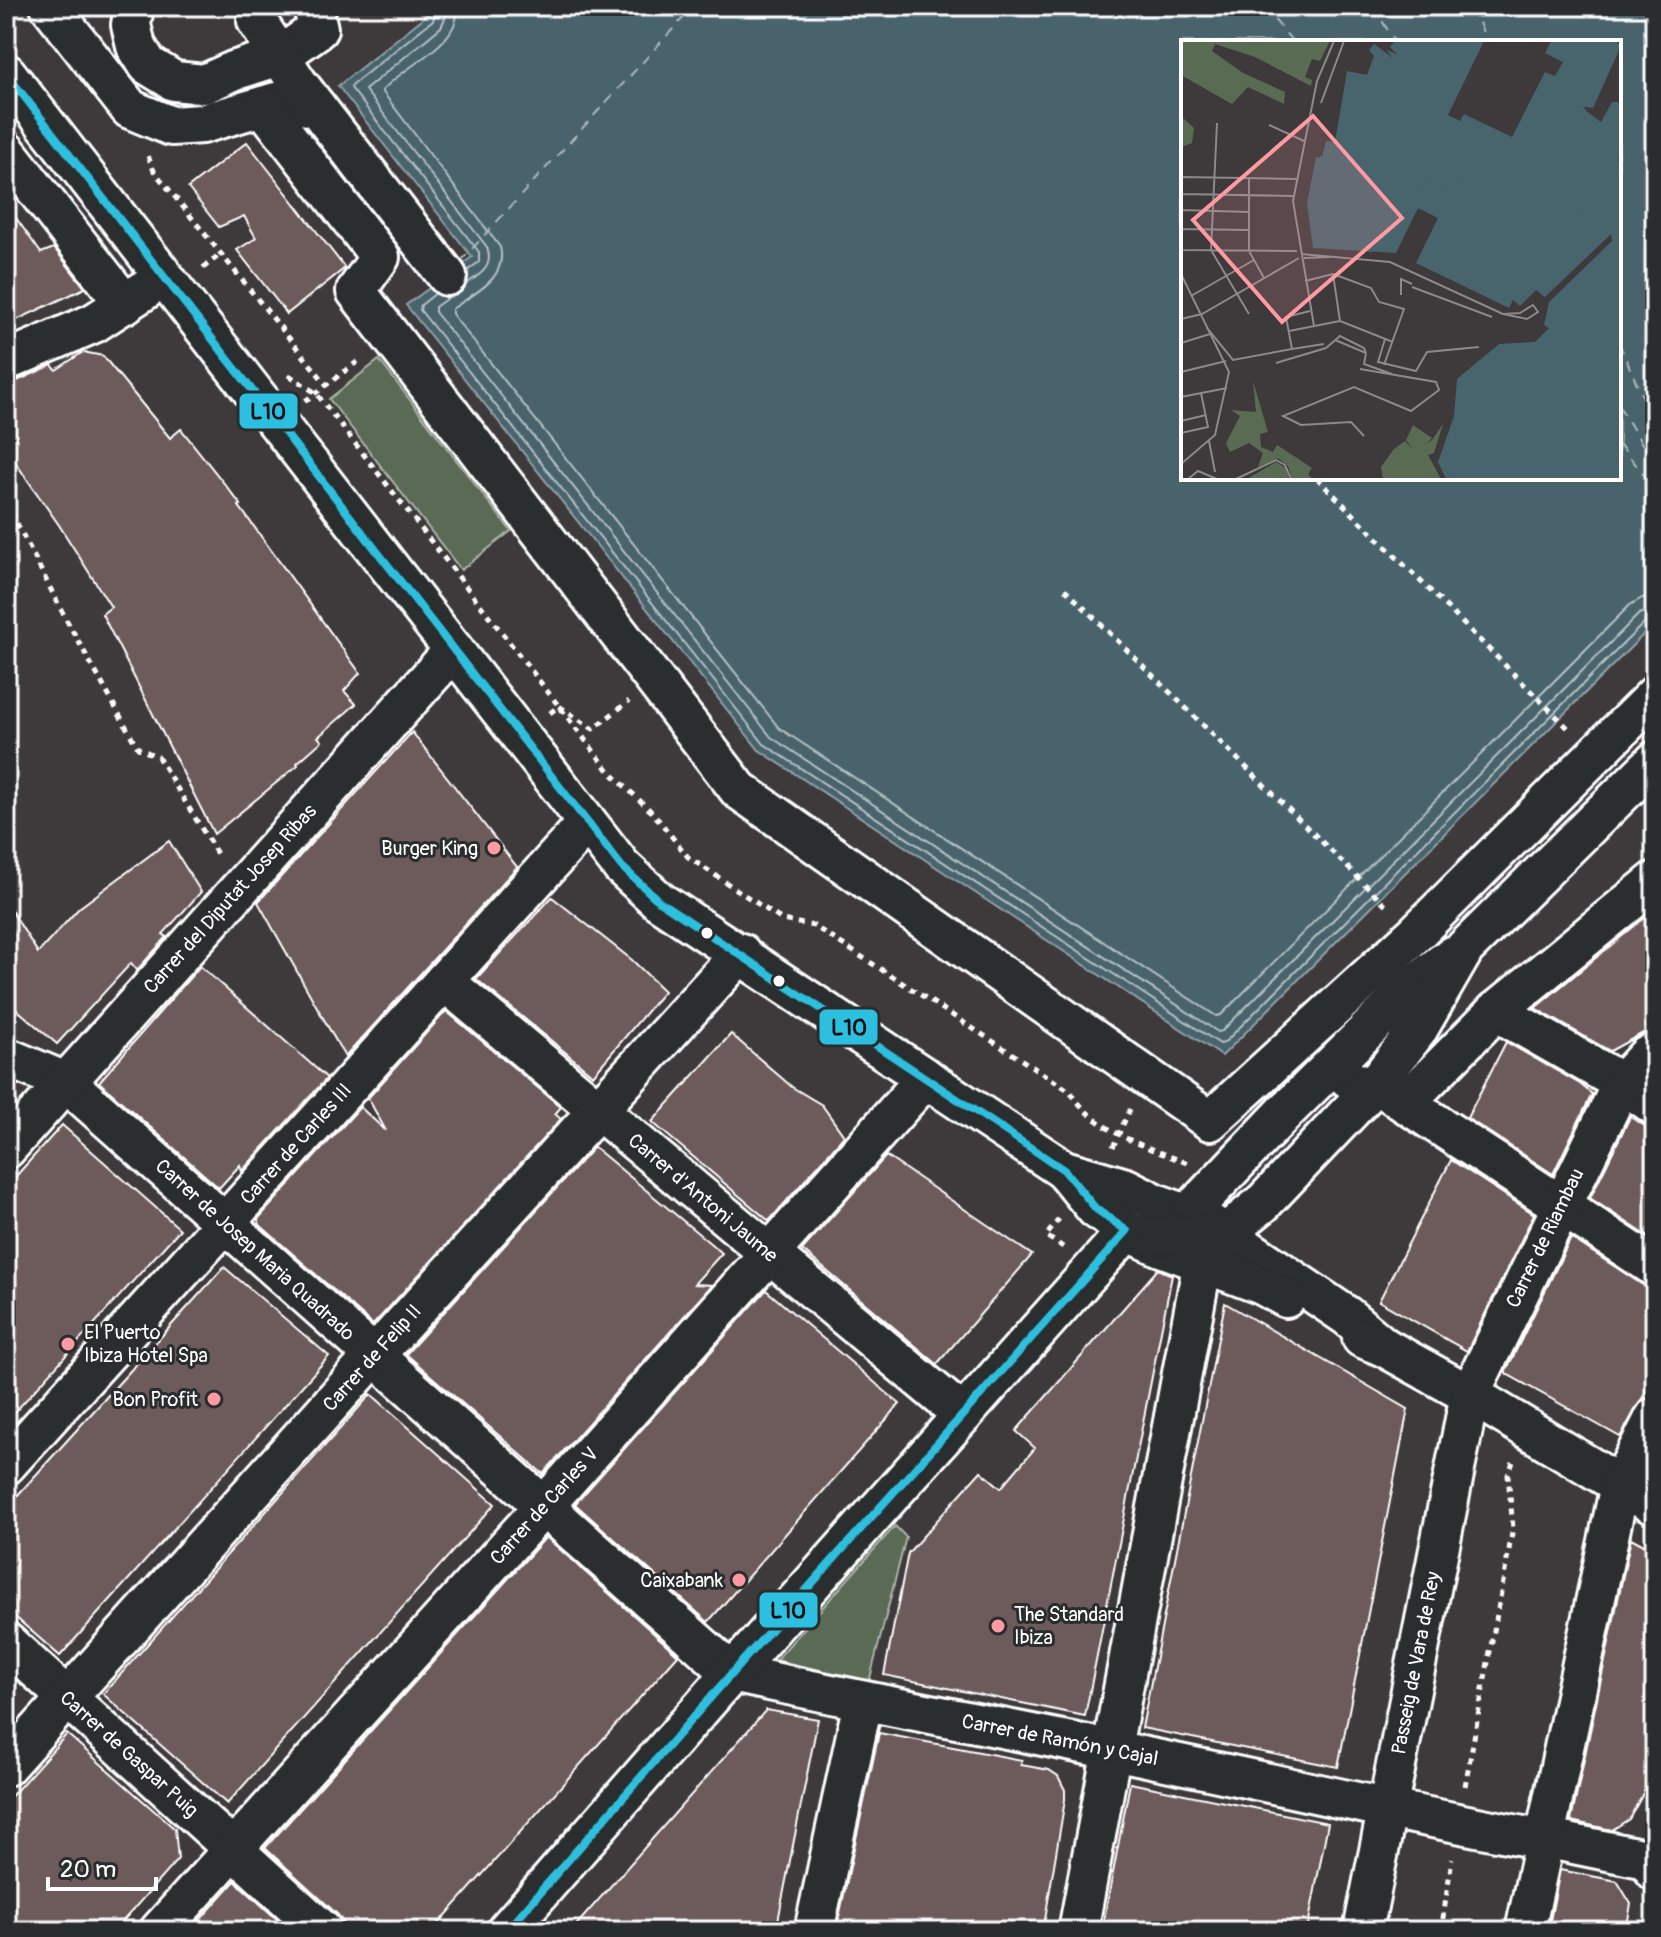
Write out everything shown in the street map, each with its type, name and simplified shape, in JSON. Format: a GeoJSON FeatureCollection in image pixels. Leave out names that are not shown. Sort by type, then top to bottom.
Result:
{"type":"FeatureCollection","features":[{"type":"Feature","properties":{"kind":"street"},"geometry":{"type":"LineString","coordinates":[[50,6],[130,109],[171,126],[202,124],[276,102],[316,107]]}},
{"type":"Feature","properties":{"kind":"street"},"geometry":{"type":"LineString","coordinates":[[80,6],[130,67],[148,65]]}},
{"type":"Feature","properties":{"kind":"street"},"geometry":{"type":"LineString","coordinates":[[134,6],[131,25],[136,46],[148,65],[174,81],[204,84],[280,56],[318,29],[313,6]]}},
{"type":"Feature","properties":{"kind":"street"},"geometry":{"type":"LineString","coordinates":[[233,71],[251,47],[255,14]]}},
{"type":"Feature","properties":{"kind":"street"},"geometry":{"type":"LineString","coordinates":[[255,14],[316,107],[447,276]]}},
{"type":"Feature","properties":{"kind":"street"},"geometry":{"type":"LineString","coordinates":[[6,73],[587,823],[622,867],[659,901],[1111,1199],[1158,1204],[1188,1214],[1347,1316],[1384,1347],[1527,1427],[1655,1506]]}},
{"type":"Feature","properties":{"kind":"street"},"geometry":{"type":"LineString","coordinates":[[263,106],[380,257],[356,291],[739,790],[1210,1121],[1415,934],[1655,695]]}},
{"type":"Feature","properties":{"kind":"street"},"geometry":{"type":"LineString","coordinates":[[6,151],[125,304]]}},
{"type":"Feature","properties":{"kind":"street"},"geometry":{"type":"LineString","coordinates":[[6,361],[94,323],[163,277]]}},
{"type":"Feature","properties":{"kind":"street","name":"Carrer del Diputat Josep Ribas"},"geometry":{"type":"LineString","coordinates":[[6,1149],[454,650]]}},
{"type":"Feature","properties":{"kind":"street"},"geometry":{"type":"LineString","coordinates":[[1188,1214],[1412,986],[1465,948],[1655,761]]}},
{"type":"Feature","properties":{"kind":"street","name":"Carrer de Carles III"},"geometry":{"type":"LineString","coordinates":[[6,1465],[225,1223],[370,1041],[444,981],[587,823]]}},
{"type":"Feature","properties":{"kind":"street"},"geometry":{"type":"LineString","coordinates":[[1078,1931],[1181,1381],[1225,1238],[1262,1204],[1319,1142],[1390,1094],[1655,881]]}},
{"type":"Feature","properties":{"kind":"street"},"geometry":{"type":"LineString","coordinates":[[1390,1094],[1417,1031],[1465,948]]}},
{"type":"Feature","properties":{"kind":"street","name":"Carrer de Felip II"},"geometry":{"type":"LineString","coordinates":[[6,1766],[741,953]]}},
{"type":"Feature","properties":{"kind":"street","name":"Carrer d'Antoni Jaume"},"geometry":{"type":"LineString","coordinates":[[444,981],[963,1415]]}},
{"type":"Feature","properties":{"kind":"street"},"geometry":{"type":"LineString","coordinates":[[1496,1011],[1622,1083],[1655,1106]]}},
{"type":"Feature","properties":{"kind":"street","name":"Carrer de Riambau"},"geometry":{"type":"LineString","coordinates":[[1470,1394],[1622,1083],[1647,1056],[1655,1052]]}},
{"type":"Feature","properties":{"kind":"street","name":"Carrer de Josep Maria Quadrado"},"geometry":{"type":"LineString","coordinates":[[8,1055],[66,1082],[732,1673]]}},
{"type":"Feature","properties":{"kind":"street"},"geometry":{"type":"LineString","coordinates":[[1342,1056],[1342,1072],[1349,1080],[1390,1094],[1655,1267]]}},
{"type":"Feature","properties":{"kind":"street","name":"Carrer de Carles V"},"geometry":{"type":"LineString","coordinates":[[159,1931],[926,1078]]}},
{"type":"Feature","properties":{"kind":"street"},"geometry":{"type":"LineString","coordinates":[[1284,1113],[1295,1111],[1313,1117],[1318,1126],[1319,1142]]}},
{"type":"Feature","properties":{"kind":"street"},"geometry":{"type":"LineString","coordinates":[[1111,1199],[1131,1234]]}},
{"type":"Feature","properties":{"kind":"street"},"geometry":{"type":"LineString","coordinates":[[506,1931],[963,1415],[1131,1234],[1225,1238]]}},
{"type":"Feature","properties":{"kind":"street","name":"Passeig de Vara de Rey"},"geometry":{"type":"LineString","coordinates":[[1363,1931],[1470,1394]]}},
{"type":"Feature","properties":{"kind":"street"},"geometry":{"type":"LineString","coordinates":[[1525,1931],[1620,1485],[1655,1417]]}},
{"type":"Feature","properties":{"kind":"street","name":"Carrer de Gaspar Puig"},"geometry":{"type":"LineString","coordinates":[[6,1642],[323,1931]]}},
{"type":"Feature","properties":{"kind":"street","name":"Carrer de Ramón y Cajal"},"geometry":{"type":"LineString","coordinates":[[732,1673],[1458,1824],[1652,1857]]}},
{"type":"Feature","properties":{"kind":"street"},"geometry":{"type":"LineString","coordinates":[[814,1931],[863,1702]]}},
{"type":"Feature","properties":{"kind":"path"},"geometry":{"type":"LineString","coordinates":[[130,109],[154,171],[327,385]]}},
{"type":"Feature","properties":{"kind":"path"},"geometry":{"type":"LineString","coordinates":[[277,423],[391,337]]}},
{"type":"Feature","properties":{"kind":"path"},"geometry":{"type":"LineString","coordinates":[[380,476],[610,772],[654,814],[688,857],[782,920],[814,926],[1070,1091],[1080,1108],[1118,1135],[1193,1165]]}},
{"type":"Feature","properties":{"kind":"path"},"geometry":{"type":"LineString","coordinates":[[1319,480],[1595,755]]}},
{"type":"Feature","properties":{"kind":"path"},"geometry":{"type":"LineString","coordinates":[[6,502],[66,619],[138,748],[158,757],[239,890]]}},
{"type":"Feature","properties":{"kind":"path"},"geometry":{"type":"LineString","coordinates":[[1065,589],[1415,934]]}},
{"type":"Feature","properties":{"kind":"path"},"geometry":{"type":"LineString","coordinates":[[559,706],[593,729],[655,681]]}},
{"type":"Feature","properties":{"kind":"path"},"geometry":{"type":"LineString","coordinates":[[521,736],[559,706]]}},
{"type":"Feature","properties":{"kind":"path"},"geometry":{"type":"LineString","coordinates":[[1441,1931],[1513,1528],[1508,1475],[1527,1427]]}},
{"type":"Feature","properties":{"kind":"green space"},"geometry":{"type":"Polygon","coordinates":[[[379,360],[511,531],[461,570],[329,399],[379,360]]]}},
{"type":"Feature","properties":{"kind":"green space"},"geometry":{"type":"Polygon","coordinates":[[[895,1526],[906,1537],[869,1682],[776,1660],[895,1526]]]}},
{"type":"Feature","properties":{"kind":"water"},"geometry":{"type":"Polygon","coordinates":[[[423,6],[1655,6],[1655,623],[1222,1056],[759,750],[406,305],[472,257],[338,86],[428,14],[423,6]]]}},
{"type":"Feature","properties":{"kind":"building"},"geometry":{"type":"Polygon","coordinates":[[[247,142],[345,268],[287,314],[237,250],[256,238],[244,216],[219,227],[188,188],[247,142]]]}},
{"type":"Feature","properties":{"kind":"building"},"geometry":{"type":"Polygon","coordinates":[[[6,204],[41,253],[54,248],[85,288],[6,325],[6,204]]]}},
{"type":"Feature","properties":{"kind":"building"},"geometry":{"type":"Polygon","coordinates":[[[83,352],[103,356],[170,438],[181,429],[241,505],[360,673],[344,691],[356,704],[318,737],[322,741],[298,765],[214,834],[102,614],[111,607],[6,449],[6,386],[52,365],[56,370],[83,352]]]}},
{"type":"Feature","properties":{"kind":"building"},"geometry":{"type":"Polygon","coordinates":[[[412,732],[517,867],[345,1057],[258,902],[412,732]]]}},
{"type":"Feature","properties":{"kind":"building"},"geometry":{"type":"Polygon","coordinates":[[[169,841],[201,892],[163,934],[167,937],[137,970],[131,963],[57,1044],[6,1000],[6,902],[38,953],[79,908],[169,841]]]}},
{"type":"Feature","properties":{"kind":"building"},"geometry":{"type":"Polygon","coordinates":[[[552,897],[632,960],[664,991],[593,1075],[476,979],[552,897]]]}},
{"type":"Feature","properties":{"kind":"building"},"geometry":{"type":"Polygon","coordinates":[[[1655,909],[1655,1030],[1645,1032],[1610,1051],[1535,1008],[1655,909]]]}},
{"type":"Feature","properties":{"kind":"building"},"geometry":{"type":"Polygon","coordinates":[[[200,966],[327,1078],[242,1171],[240,1165],[219,1188],[99,1082],[200,966]]]}},
{"type":"Feature","properties":{"kind":"building"},"geometry":{"type":"Polygon","coordinates":[[[446,1011],[561,1107],[555,1114],[561,1119],[373,1325],[260,1225],[258,1219],[360,1107],[386,1131],[368,1098],[446,1011]]]}},
{"type":"Feature","properties":{"kind":"building"},"geometry":{"type":"Polygon","coordinates":[[[731,1034],[792,1087],[822,1105],[844,1136],[769,1221],[652,1122],[731,1034]]]}},
{"type":"Feature","properties":{"kind":"building"},"geometry":{"type":"Polygon","coordinates":[[[1506,1042],[1592,1094],[1553,1174],[1467,1118],[1506,1042]]]}},
{"type":"Feature","properties":{"kind":"building"},"geometry":{"type":"Polygon","coordinates":[[[1630,1117],[1655,1132],[1655,1241],[1590,1198],[1630,1117]]]}},
{"type":"Feature","properties":{"kind":"building"},"geometry":{"type":"Polygon","coordinates":[[[62,1125],[180,1229],[6,1422],[6,1187],[62,1125]]]}},
{"type":"Feature","properties":{"kind":"building"},"geometry":{"type":"Polygon","coordinates":[[[594,1147],[722,1253],[694,1284],[712,1285],[543,1474],[406,1354],[594,1147]]]}},
{"type":"Feature","properties":{"kind":"building"},"geometry":{"type":"Polygon","coordinates":[[[886,1156],[1032,1255],[937,1364],[802,1250],[886,1156]]]}},
{"type":"Feature","properties":{"kind":"building"},"geometry":{"type":"Polygon","coordinates":[[[1451,1160],[1534,1214],[1467,1351],[1379,1301],[1451,1160]]]}},
{"type":"Feature","properties":{"kind":"building"},"geometry":{"type":"Polygon","coordinates":[[[1571,1238],[1643,1285],[1655,1289],[1655,1376],[1620,1437],[1505,1373],[1571,1238]]]}},
{"type":"Feature","properties":{"kind":"building"},"geometry":{"type":"Polygon","coordinates":[[[224,1267],[329,1356],[60,1656],[6,1609],[6,1508],[224,1267]]]}},
{"type":"Feature","properties":{"kind":"building"},"geometry":{"type":"Polygon","coordinates":[[[1158,1269],[1172,1275],[1085,1716],[884,1675],[908,1553],[981,1471],[1001,1488],[1035,1448],[1016,1431],[1158,1269]]]}},
{"type":"Feature","properties":{"kind":"building"},"geometry":{"type":"Polygon","coordinates":[[[766,1290],[900,1404],[708,1622],[575,1504],[766,1290]]]}},
{"type":"Feature","properties":{"kind":"building"},"geometry":{"type":"Polygon","coordinates":[[[1225,1303],[1408,1409],[1338,1767],[1142,1728],[1225,1303]]]}},
{"type":"Feature","properties":{"kind":"building"},"geometry":{"type":"Polygon","coordinates":[[[371,1394],[495,1504],[227,1804],[103,1694],[371,1394]]]}},
{"type":"Feature","properties":{"kind":"building"},"geometry":{"type":"Polygon","coordinates":[[[546,1537],[678,1655],[432,1931],[344,1931],[344,1924],[338,1915],[265,1848],[546,1537]]]}},
{"type":"Feature","properties":{"kind":"building"},"geometry":{"type":"Polygon","coordinates":[[[1631,1538],[1655,1551],[1655,1772],[1629,1819],[1612,1830],[1571,1821],[1631,1538]]]}},
{"type":"Feature","properties":{"kind":"building"},"geometry":{"type":"Polygon","coordinates":[[[766,1710],[818,1719],[776,1931],[571,1931],[766,1710]]]}},
{"type":"Feature","properties":{"kind":"building"},"geometry":{"type":"Polygon","coordinates":[[[879,1733],[1022,1760],[1021,1765],[1049,1770],[1058,1776],[1065,1790],[1065,1800],[1043,1931],[836,1931],[879,1733]]]}},
{"type":"Feature","properties":{"kind":"building"},"geometry":{"type":"Polygon","coordinates":[[[67,1734],[175,1829],[178,1859],[114,1931],[6,1931],[6,1802],[67,1734]]]}},
{"type":"Feature","properties":{"kind":"building"},"geometry":{"type":"Polygon","coordinates":[[[1130,1783],[1328,1823],[1307,1931],[1102,1931],[1130,1783]]]}},
{"type":"Feature","properties":{"kind":"building"},"geometry":{"type":"Polygon","coordinates":[[[1560,1870],[1617,1881],[1631,1904],[1626,1931],[1548,1931],[1560,1870]]]}},
{"type":"Feature","properties":{"kind":"building"},"geometry":{"type":"Polygon","coordinates":[[[235,1881],[290,1931],[190,1931],[235,1881]]]}},
{"type":"Feature","properties":{"kind":"ferry route"},"geometry":{"type":"LineString","coordinates":[[460,262],[694,6]]}},
{"type":"Feature","properties":{"kind":"ferry route"},"geometry":{"type":"LineString","coordinates":[[1263,6],[1291,40]]}},
{"type":"Feature","properties":{"kind":"ferry route"},"geometry":{"type":"LineString","coordinates":[[1373,6],[1394,40]]}},
{"type":"Feature","properties":{"kind":"ferry route"},"geometry":{"type":"LineString","coordinates":[[1472,6],[1486,40]]}},
{"type":"Feature","properties":{"kind":"ferry route"},"geometry":{"type":"LineString","coordinates":[[1621,348],[1655,425]]}},
{"type":"Feature","properties":{"kind":"ferry route"},"geometry":{"type":"LineString","coordinates":[[1621,409],[1655,465]]}},
{"type":"Feature","properties":{"kind":"ferry route"},"geometry":{"type":"LineString","coordinates":[[1621,446],[1655,488]]}},
{"type":"Feature","properties":{"kind":"transit line","name":"L10"},"geometry":{"type":"LineString","coordinates":[[6,73],[622,867],[659,901],[1064,1170],[1096,1209],[1127,1231],[506,1931]]}},
{"type":"Feature","properties":{"kind":"place","name":"Burger King"},"geometry":{"type":"Point","coordinates":[494,848]}},
{"type":"Feature","properties":{"kind":"place","name":"El Puerto Ibiza Hotel Spa"},"geometry":{"type":"Point","coordinates":[68,1344]}},
{"type":"Feature","properties":{"kind":"place","name":"Bon Profit"},"geometry":{"type":"Point","coordinates":[214,1399]}},
{"type":"Feature","properties":{"kind":"place","name":"Caixabank"},"geometry":{"type":"Point","coordinates":[739,1580]}},
{"type":"Feature","properties":{"kind":"place","name":"The Standard Ibiza"},"geometry":{"type":"Point","coordinates":[998,1626]}}]}
